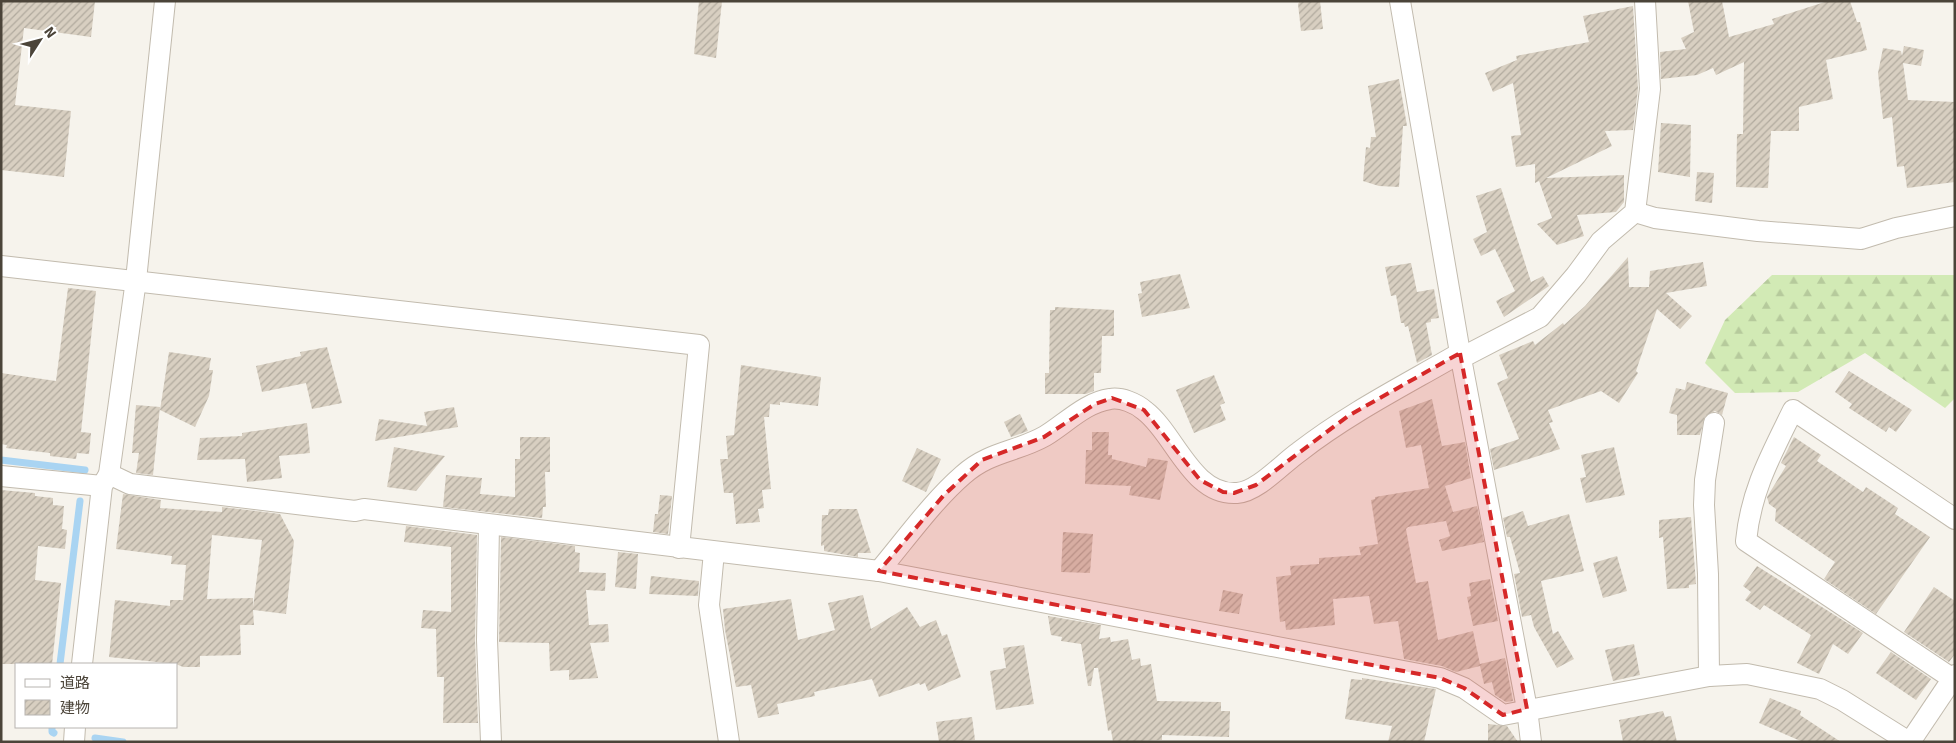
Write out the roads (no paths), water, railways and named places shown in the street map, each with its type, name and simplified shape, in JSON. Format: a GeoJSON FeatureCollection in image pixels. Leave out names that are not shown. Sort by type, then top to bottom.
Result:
{"type":"FeatureCollection","features":[{"type":"Feature","properties":{"kind":"street"},"geometry":{"type":"LineString","coordinates":[[82,663],[106,480],[136,280],[165,1]]}},
{"type":"Feature","properties":{"kind":"street"},"geometry":{"type":"LineString","coordinates":[[1400,1],[1460,356],[1527,709],[1531,742]]}},
{"type":"Feature","properties":{"kind":"street"},"geometry":{"type":"LineString","coordinates":[[879,572],[962,476],[982,460],[1044,437],[1102,400],[1121,399],[1144,410],[1154,419],[1200,480],[1222,492],[1246,492],[1342,421],[1460,356],[1540,317],[1576,275],[1601,241],[1635,212],[1650,89],[1646,1]]}},
{"type":"Feature","properties":{"kind":"street"},"geometry":{"type":"LineString","coordinates":[[1635,212],[1655,218],[1758,231],[1861,239],[1896,228],[1955,216]]}},
{"type":"Feature","properties":{"kind":"street"},"geometry":{"type":"LineString","coordinates":[[1,266],[699,345],[679,548]]}},
{"type":"Feature","properties":{"kind":"street"},"geometry":{"type":"LineString","coordinates":[[1,476],[106,480],[355,511],[364,509],[879,572],[1440,678],[1464,688],[1503,715],[1709,676],[1747,674],[1820,690],[1842,700],[1909,742],[1954,677],[1746,541],[1748,513],[1763,471],[1793,410],[1955,520]]}},
{"type":"Feature","properties":{"kind":"street"},"geometry":{"type":"LineString","coordinates":[[1709,676],[1708,574],[1704,505],[1705,480],[1714,423]]}},
{"type":"Feature","properties":{"kind":"street"},"geometry":{"type":"LineString","coordinates":[[489,525],[486,640],[491,742]]}},
{"type":"Feature","properties":{"kind":"street"},"geometry":{"type":"LineString","coordinates":[[714,552],[709,605],[729,742]]}},
{"type":"Feature","properties":{"kind":"street"},"geometry":{"type":"LineString","coordinates":[[74,742],[76,728]]}},
{"type":"Feature","properties":{"kind":"waterway"},"geometry":{"type":"LineString","coordinates":[[1,460],[85,470]]}},
{"type":"Feature","properties":{"kind":"waterway"},"geometry":{"type":"LineString","coordinates":[[60,663],[80,501]]}},
{"type":"Feature","properties":{"kind":"waterway"},"geometry":{"type":"LineString","coordinates":[[52,728],[54,733]]}},
{"type":"Feature","properties":{"kind":"waterway"},"geometry":{"type":"LineString","coordinates":[[95,738],[123,742]]}}]}
